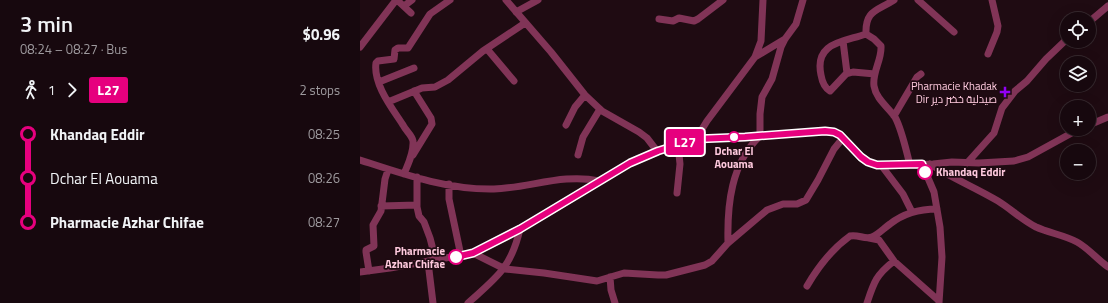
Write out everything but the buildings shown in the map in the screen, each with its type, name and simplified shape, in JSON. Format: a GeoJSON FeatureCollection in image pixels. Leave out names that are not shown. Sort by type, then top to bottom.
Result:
{"type":"FeatureCollection","features":[{"type":"Feature","properties":{"kind":"street"},"geometry":{"type":"LineString","coordinates":[[360,47],[396,0],[411,13]]}},
{"type":"Feature","properties":{"kind":"street"},"geometry":{"type":"LineString","coordinates":[[404,6],[412,0]]}},
{"type":"Feature","properties":{"kind":"street"},"geometry":{"type":"LineString","coordinates":[[404,174],[412,150],[412,139],[388,102],[379,82],[376,63],[378,61],[394,59],[395,50],[398,48],[408,48],[430,14],[450,0]]}},
{"type":"Feature","properties":{"kind":"street"},"geometry":{"type":"LineString","coordinates":[[506,0],[551,52],[585,96],[600,109],[647,138],[658,151]]}},
{"type":"Feature","properties":{"kind":"street"},"geometry":{"type":"LineString","coordinates":[[516,12],[538,0]]}},
{"type":"Feature","properties":{"kind":"street"},"geometry":{"type":"LineString","coordinates":[[659,19],[673,21],[683,18],[694,21],[723,0]]}},
{"type":"Feature","properties":{"kind":"street"},"geometry":{"type":"LineString","coordinates":[[696,139],[707,121],[755,57],[761,41],[763,0]]}},
{"type":"Feature","properties":{"kind":"street"},"geometry":{"type":"LineString","coordinates":[[728,243],[730,200],[734,182],[745,154],[751,144],[760,136],[762,97],[772,79],[785,39],[796,24],[803,0]]}},
{"type":"Feature","properties":{"kind":"street"},"geometry":{"type":"LineString","coordinates":[[866,34],[867,22],[870,15],[894,0]]}},
{"type":"Feature","properties":{"kind":"street"},"geometry":{"type":"LineString","coordinates":[[918,0],[954,32]]}},
{"type":"Feature","properties":{"kind":"street"},"geometry":{"type":"LineString","coordinates":[[988,54],[998,26],[992,0]]}},
{"type":"Feature","properties":{"kind":"street"},"geometry":{"type":"LineString","coordinates":[[1096,16],[1108,6]]}},
{"type":"Feature","properties":{"kind":"street"},"geometry":{"type":"LineString","coordinates":[[388,102],[422,88],[434,87],[448,80],[471,60],[526,23]]}},
{"type":"Feature","properties":{"kind":"street"},"geometry":{"type":"LineString","coordinates":[[866,34],[830,46],[825,50],[821,60],[820,72],[825,86],[830,91],[847,73],[853,72],[875,74]]}},
{"type":"Feature","properties":{"kind":"street"},"geometry":{"type":"LineString","coordinates":[[866,34],[881,46],[881,52],[875,74],[875,90],[882,103],[894,116],[898,123],[910,165]]}},
{"type":"Feature","properties":{"kind":"street"},"geometry":{"type":"LineString","coordinates":[[755,57],[785,39]]}},
{"type":"Feature","properties":{"kind":"street"},"geometry":{"type":"LineString","coordinates":[[843,41],[847,73]]}},
{"type":"Feature","properties":{"kind":"street"},"geometry":{"type":"LineString","coordinates":[[967,162],[994,133],[1002,108],[1015,91],[1027,81],[1060,46]]}},
{"type":"Feature","properties":{"kind":"street"},"geometry":{"type":"LineString","coordinates":[[487,49],[514,81]]}},
{"type":"Feature","properties":{"kind":"street"},"geometry":{"type":"LineString","coordinates":[[379,82],[414,68]]}},
{"type":"Feature","properties":{"kind":"street"},"geometry":{"type":"LineString","coordinates":[[894,116],[917,77],[921,74]]}},
{"type":"Feature","properties":{"kind":"street"},"geometry":{"type":"LineString","coordinates":[[410,158],[432,124],[431,118],[414,91]]}},
{"type":"Feature","properties":{"kind":"street"},"geometry":{"type":"LineString","coordinates":[[566,125],[575,107],[585,96]]}},
{"type":"Feature","properties":{"kind":"street"},"geometry":{"type":"LineString","coordinates":[[578,154],[583,137],[600,109]]}},
{"type":"Feature","properties":{"kind":"street"},"geometry":{"type":"LineString","coordinates":[[1096,122],[1108,117]]}},
{"type":"Feature","properties":{"kind":"street"},"geometry":{"type":"LineString","coordinates":[[360,272],[473,253],[520,229],[630,163],[658,151],[696,139],[825,131],[834,132],[843,138],[861,157],[868,162],[881,165],[910,165],[952,162],[1014,161],[1028,157],[1066,136]]}},
{"type":"Feature","properties":{"kind":"street"},"geometry":{"type":"LineString","coordinates":[[473,253],[505,269],[544,273],[592,281],[601,281],[624,273],[666,275],[705,265],[712,261],[728,243],[768,210],[783,204],[798,204],[806,200],[814,188],[834,149],[843,138]]}},
{"type":"Feature","properties":{"kind":"street"},"geometry":{"type":"LineString","coordinates":[[677,193],[680,164],[678,145]]}},
{"type":"Feature","properties":{"kind":"street"},"geometry":{"type":"LineString","coordinates":[[360,160],[404,174],[474,188],[494,189],[580,178],[600,181]]}},
{"type":"Feature","properties":{"kind":"street"},"geometry":{"type":"LineString","coordinates":[[922,164],[934,192],[937,209],[942,257],[938,302]]}},
{"type":"Feature","properties":{"kind":"street"},"geometry":{"type":"LineString","coordinates":[[930,164],[964,184],[998,201],[1037,227],[1076,241],[1108,267]]}},
{"type":"Feature","properties":{"kind":"street"},"geometry":{"type":"LineString","coordinates":[[881,165],[903,194],[912,212]]}},
{"type":"Feature","properties":{"kind":"street"},"geometry":{"type":"LineString","coordinates":[[369,271],[366,250],[374,246],[373,225],[374,220],[380,214],[388,170]]}},
{"type":"Feature","properties":{"kind":"street"},"geometry":{"type":"LineString","coordinates":[[417,177],[417,205],[420,216],[430,238],[433,303]]}},
{"type":"Feature","properties":{"kind":"street"},"geometry":{"type":"LineString","coordinates":[[449,184],[449,199],[461,256]]}},
{"type":"Feature","properties":{"kind":"street"},"geometry":{"type":"LineString","coordinates":[[382,206],[417,205]]}},
{"type":"Feature","properties":{"kind":"street"},"geometry":{"type":"LineString","coordinates":[[869,238],[875,236],[895,220],[912,212],[937,209]]}},
{"type":"Feature","properties":{"kind":"street"},"geometry":{"type":"LineString","coordinates":[[468,303],[505,269],[516,246],[520,229]]}},
{"type":"Feature","properties":{"kind":"street"},"geometry":{"type":"LineString","coordinates":[[807,286],[833,250],[853,235],[879,240],[894,261],[938,302]]}},
{"type":"Feature","properties":{"kind":"street"},"geometry":{"type":"LineString","coordinates":[[867,303],[877,278],[881,272],[894,261]]}},
{"type":"Feature","properties":{"kind":"street"},"geometry":{"type":"LineString","coordinates":[[610,277],[611,290],[615,303]]}},
{"type":"Feature","properties":{"kind":"bus line","name":"L27"},"geometry":{"type":"LineString","coordinates":[[456,257],[473,253],[520,229],[616,170],[630,163],[658,151],[696,139],[825,131],[834,132],[840,135],[861,157],[868,162],[887,166],[922,164],[925,172]]}},
{"type":"Feature","properties":{"kind":"place","name":"Pharmacie Khadak Dir صيدلية خضر دير"},"geometry":{"type":"Point","coordinates":[1005,92]}},
{"type":"Feature","properties":{"kind":"place","name":"Dchar El Aouama"},"geometry":{"type":"Point","coordinates":[734,137]}},
{"type":"Feature","properties":{"kind":"place","name":"Khandaq Eddir"},"geometry":{"type":"Point","coordinates":[925,172]}},
{"type":"Feature","properties":{"kind":"place","name":"Pharmacie Azhar Chifae"},"geometry":{"type":"Point","coordinates":[456,257]}}]}
